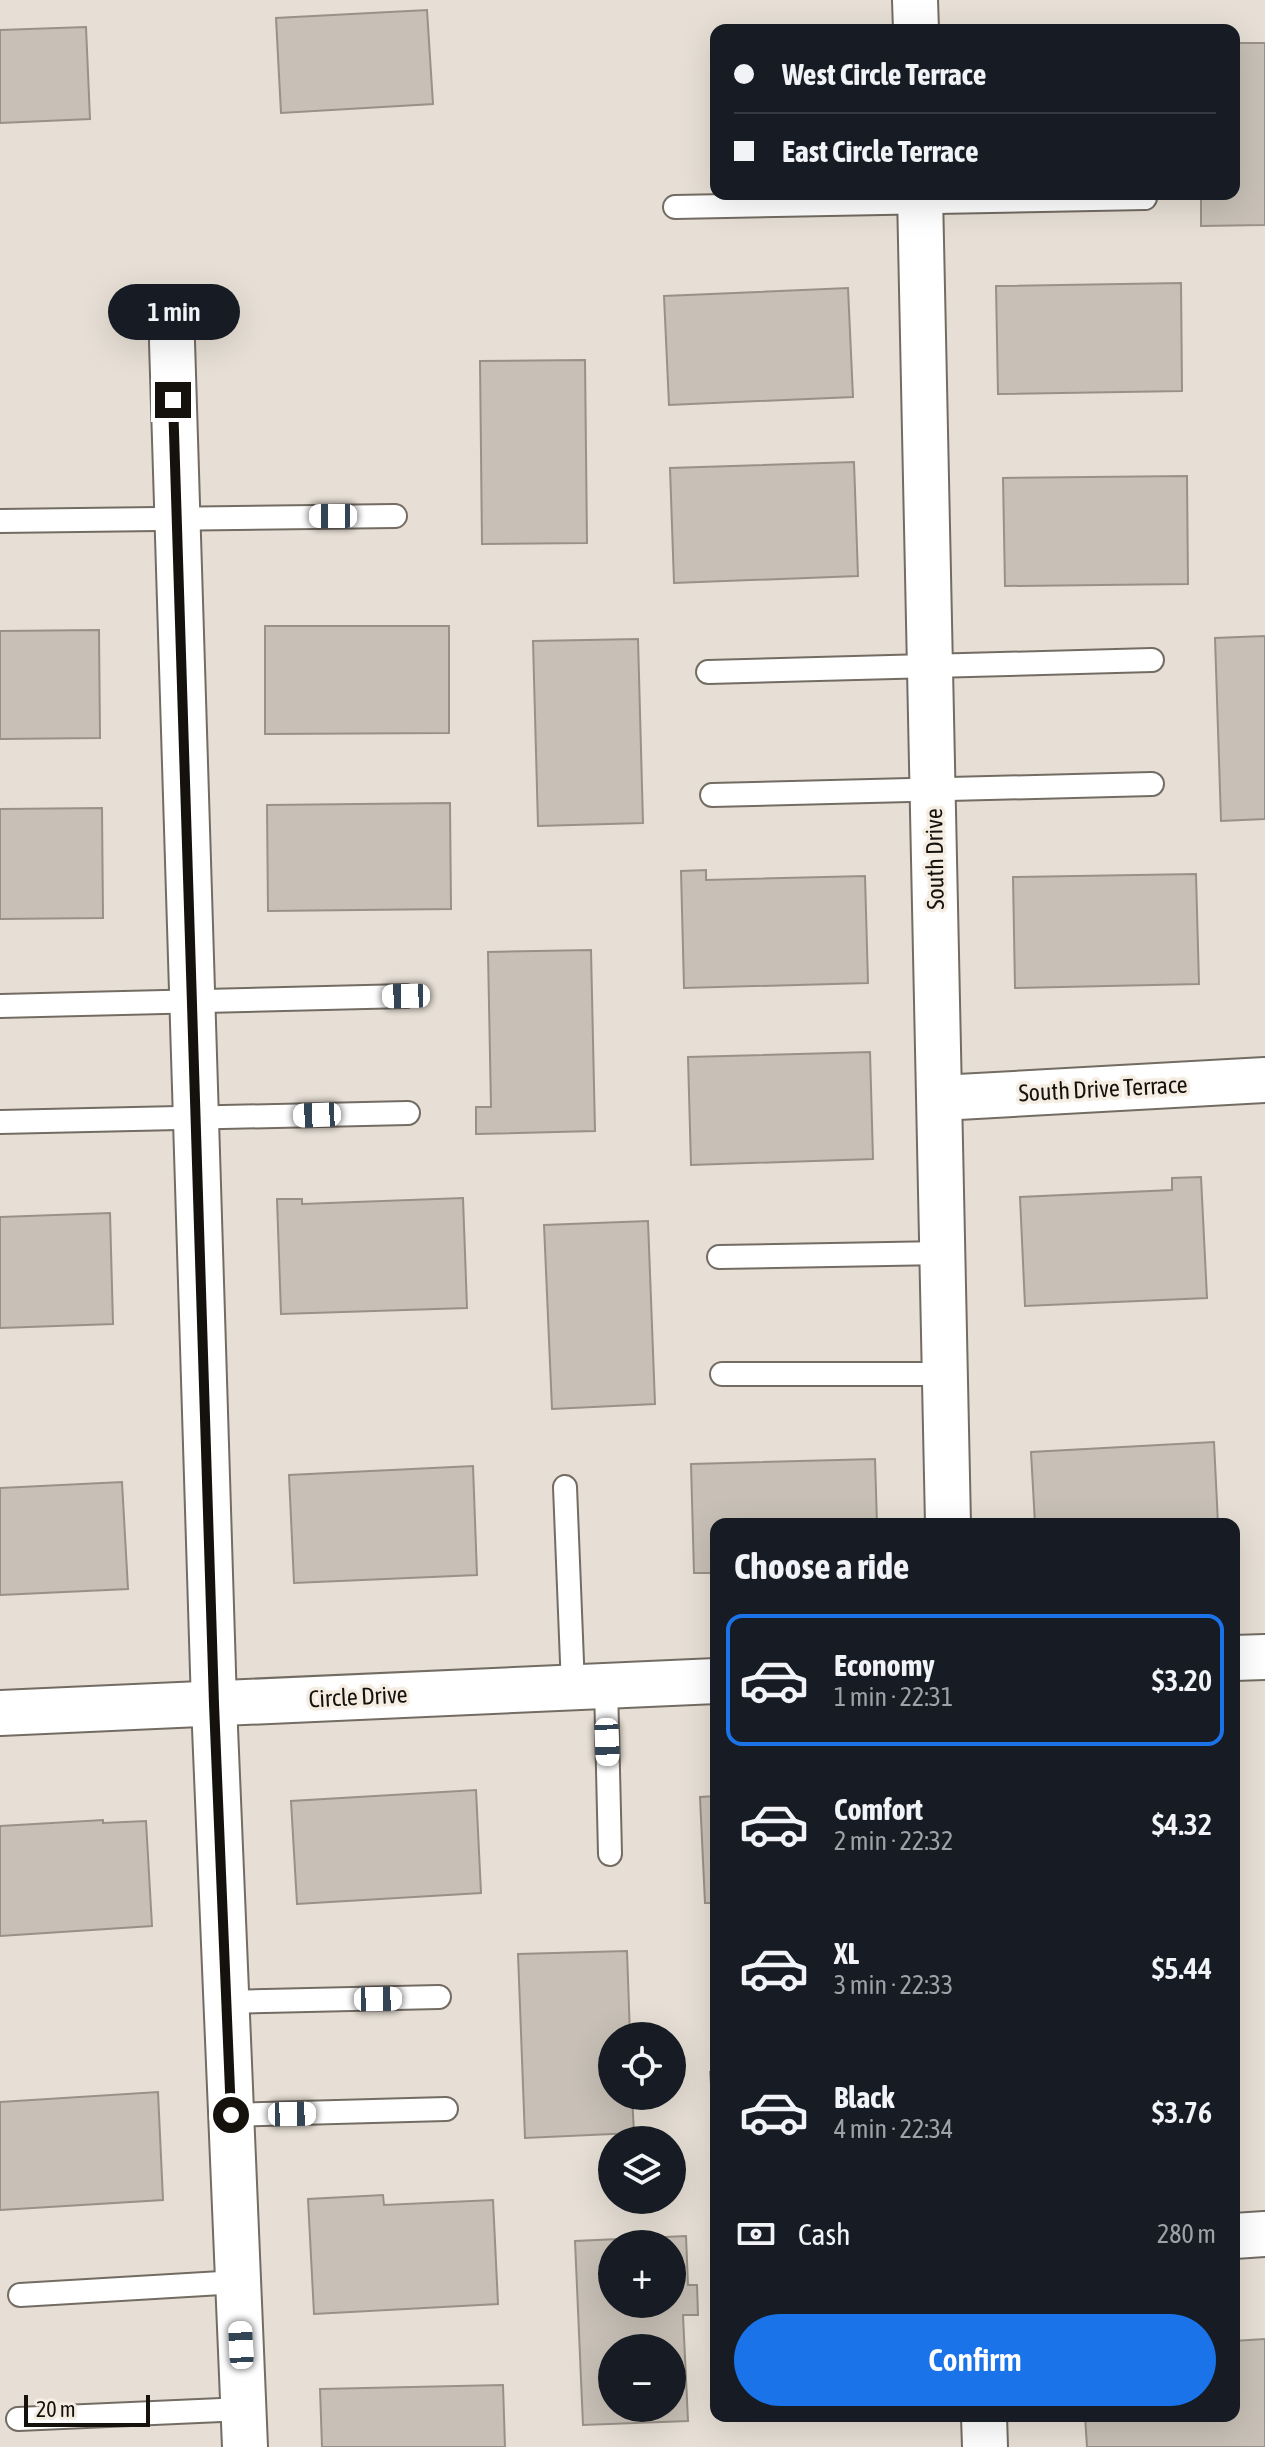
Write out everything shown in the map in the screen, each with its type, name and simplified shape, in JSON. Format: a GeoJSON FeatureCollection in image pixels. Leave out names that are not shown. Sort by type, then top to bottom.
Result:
{"type":"FeatureCollection","features":[{"type":"Feature","properties":{"kind":"street"},"geometry":{"type":"LineString","coordinates":[[915,0],[916,24]]}},
{"type":"Feature","properties":{"kind":"street","name":"South Drive"},"geometry":{"type":"LineString","coordinates":[[920,200],[948,1518]]}},
{"type":"Feature","properties":{"kind":"street"},"geometry":{"type":"LineString","coordinates":[[172,342],[214,1704],[245,2428]]}},
{"type":"Feature","properties":{"kind":"street","name":"South Drive Terrace"},"geometry":{"type":"LineString","coordinates":[[940,1098],[1265,1080]]}},
{"type":"Feature","properties":{"kind":"street"},"geometry":{"type":"LineString","coordinates":[[1240,1658],[1265,1657]]}},
{"type":"Feature","properties":{"kind":"street","name":"Circle Drive"},"geometry":{"type":"LineString","coordinates":[[0,1713],[710,1681]]}},
{"type":"Feature","properties":{"kind":"street"},"geometry":{"type":"LineString","coordinates":[[1240,2236],[1265,2234]]}},
{"type":"Feature","properties":{"kind":"street"},"geometry":{"type":"LineString","coordinates":[[984,2422],[985,2447]]}},
{"type":"Feature","properties":{"kind":"lane"},"geometry":{"type":"LineString","coordinates":[[675,207],[866,200]]}},
{"type":"Feature","properties":{"kind":"lane"},"geometry":{"type":"LineString","coordinates":[[0,521],[177,516],[395,516]]}},
{"type":"Feature","properties":{"kind":"lane"},"geometry":{"type":"LineString","coordinates":[[708,672],[1152,660]]}},
{"type":"Feature","properties":{"kind":"lane"},"geometry":{"type":"LineString","coordinates":[[712,795],[1152,784]]}},
{"type":"Feature","properties":{"kind":"lane"},"geometry":{"type":"LineString","coordinates":[[0,1006],[406,996]]}},
{"type":"Feature","properties":{"kind":"lane"},"geometry":{"type":"LineString","coordinates":[[0,1122],[408,1113]]}},
{"type":"Feature","properties":{"kind":"lane"},"geometry":{"type":"LineString","coordinates":[[719,1257],[943,1253]]}},
{"type":"Feature","properties":{"kind":"lane"},"geometry":{"type":"LineString","coordinates":[[722,1374],[945,1374]]}},
{"type":"Feature","properties":{"kind":"lane"},"geometry":{"type":"LineString","coordinates":[[565,1487],[610,1854]]}},
{"type":"Feature","properties":{"kind":"lane"},"geometry":{"type":"LineString","coordinates":[[226,2002],[439,1997]]}},
{"type":"Feature","properties":{"kind":"lane"},"geometry":{"type":"LineString","coordinates":[[231,2115],[446,2109]]}},
{"type":"Feature","properties":{"kind":"lane"},"geometry":{"type":"LineString","coordinates":[[20,2295],[238,2282]]}},
{"type":"Feature","properties":{"kind":"lane"},"geometry":{"type":"LineString","coordinates":[[18,2419],[245,2428]]}},
{"type":"Feature","properties":{"kind":"building"},"geometry":{"type":"Polygon","coordinates":[[[427,10],[433,104],[281,113],[276,18],[427,10]]]}},
{"type":"Feature","properties":{"kind":"building"},"geometry":{"type":"Polygon","coordinates":[[[86,27],[90,119],[0,123],[0,30],[86,27]]]}},
{"type":"Feature","properties":{"kind":"building"},"geometry":{"type":"Polygon","coordinates":[[[1240,43],[1265,43],[1265,225],[1201,226],[1201,200],[1240,200],[1240,43]]]}},
{"type":"Feature","properties":{"kind":"building"},"geometry":{"type":"Polygon","coordinates":[[[1181,283],[1182,391],[998,394],[996,286],[1181,283]]]}},
{"type":"Feature","properties":{"kind":"building"},"geometry":{"type":"Polygon","coordinates":[[[848,288],[853,397],[669,405],[664,296],[848,288]]]}},
{"type":"Feature","properties":{"kind":"building"},"geometry":{"type":"Polygon","coordinates":[[[585,360],[587,543],[482,544],[480,361],[585,360]]]}},
{"type":"Feature","properties":{"kind":"building"},"geometry":{"type":"Polygon","coordinates":[[[854,462],[858,576],[674,583],[670,468],[854,462]]]}},
{"type":"Feature","properties":{"kind":"building"},"geometry":{"type":"Polygon","coordinates":[[[1187,476],[1188,584],[1005,586],[1003,478],[1187,476]]]}},
{"type":"Feature","properties":{"kind":"building"},"geometry":{"type":"Polygon","coordinates":[[[265,626],[449,626],[449,733],[265,734],[265,626]]]}},
{"type":"Feature","properties":{"kind":"building"},"geometry":{"type":"Polygon","coordinates":[[[99,630],[100,738],[0,739],[0,631],[99,630]]]}},
{"type":"Feature","properties":{"kind":"building"},"geometry":{"type":"Polygon","coordinates":[[[1265,636],[1265,819],[1221,821],[1215,638],[1265,636]]]}},
{"type":"Feature","properties":{"kind":"building"},"geometry":{"type":"Polygon","coordinates":[[[638,639],[643,823],[538,826],[533,641],[638,639]]]}},
{"type":"Feature","properties":{"kind":"building"},"geometry":{"type":"Polygon","coordinates":[[[450,803],[451,909],[268,911],[267,805],[450,803]]]}},
{"type":"Feature","properties":{"kind":"building"},"geometry":{"type":"Polygon","coordinates":[[[102,808],[103,918],[0,919],[0,809],[102,808]]]}},
{"type":"Feature","properties":{"kind":"building"},"geometry":{"type":"Polygon","coordinates":[[[706,870],[706,880],[865,876],[868,983],[684,988],[681,871],[706,870]]]}},
{"type":"Feature","properties":{"kind":"building"},"geometry":{"type":"Polygon","coordinates":[[[1196,874],[1199,984],[1015,988],[1013,877],[1196,874]]]}},
{"type":"Feature","properties":{"kind":"building"},"geometry":{"type":"Polygon","coordinates":[[[591,950],[595,1131],[476,1134],[476,1107],[491,1107],[488,952],[591,950]]]}},
{"type":"Feature","properties":{"kind":"building"},"geometry":{"type":"Polygon","coordinates":[[[870,1052],[873,1159],[691,1165],[688,1057],[870,1052]]]}},
{"type":"Feature","properties":{"kind":"building"},"geometry":{"type":"Polygon","coordinates":[[[1201,1177],[1207,1298],[1025,1306],[1020,1197],[1172,1190],[1172,1178],[1201,1177]]]}},
{"type":"Feature","properties":{"kind":"building"},"geometry":{"type":"Polygon","coordinates":[[[463,1198],[467,1308],[281,1314],[277,1199],[302,1199],[302,1204],[463,1198]]]}},
{"type":"Feature","properties":{"kind":"building"},"geometry":{"type":"Polygon","coordinates":[[[110,1213],[113,1324],[0,1328],[0,1217],[110,1213]]]}},
{"type":"Feature","properties":{"kind":"building"},"geometry":{"type":"Polygon","coordinates":[[[648,1221],[655,1404],[552,1409],[544,1225],[648,1221]]]}},
{"type":"Feature","properties":{"kind":"building"},"geometry":{"type":"Polygon","coordinates":[[[1214,1442],[1218,1518],[1035,1518],[1031,1452],[1214,1442]]]}},
{"type":"Feature","properties":{"kind":"building"},"geometry":{"type":"Polygon","coordinates":[[[875,1459],[877,1518],[710,1518],[710,1573],[694,1573],[691,1464],[875,1459]]]}},
{"type":"Feature","properties":{"kind":"building"},"geometry":{"type":"Polygon","coordinates":[[[473,1466],[477,1575],[294,1583],[289,1475],[473,1466]]]}},
{"type":"Feature","properties":{"kind":"building"},"geometry":{"type":"Polygon","coordinates":[[[122,1482],[128,1589],[0,1595],[0,1488],[122,1482]]]}},
{"type":"Feature","properties":{"kind":"building"},"geometry":{"type":"Polygon","coordinates":[[[476,1790],[481,1893],[297,1904],[291,1801],[476,1790]]]}},
{"type":"Feature","properties":{"kind":"building"},"geometry":{"type":"Polygon","coordinates":[[[710,1796],[710,1903],[705,1903],[700,1797],[710,1796]]]}},
{"type":"Feature","properties":{"kind":"building"},"geometry":{"type":"Polygon","coordinates":[[[103,1820],[103,1823],[146,1821],[152,1926],[0,1936],[0,1826],[103,1820]]]}},
{"type":"Feature","properties":{"kind":"building"},"geometry":{"type":"Polygon","coordinates":[[[627,1951],[630,2022],[598,2022],[598,2110],[633,2110],[634,2126],[598,2126],[598,2135],[525,2138],[518,1954],[627,1951]]]}},
{"type":"Feature","properties":{"kind":"building"},"geometry":{"type":"Polygon","coordinates":[[[158,2092],[163,2200],[0,2210],[0,2102],[158,2092]]]}},
{"type":"Feature","properties":{"kind":"building"},"geometry":{"type":"Polygon","coordinates":[[[383,2195],[384,2205],[493,2200],[498,2304],[314,2314],[308,2199],[383,2195]]]}},
{"type":"Feature","properties":{"kind":"building"},"geometry":{"type":"Polygon","coordinates":[[[686,2236],[688,2285],[697,2285],[698,2315],[686,2315],[686,2236]]]}},
{"type":"Feature","properties":{"kind":"building"},"geometry":{"type":"Polygon","coordinates":[[[598,2240],[598,2318],[683,2318],[684,2334],[598,2334],[598,2422],[662,2422],[583,2425],[575,2241],[598,2240]]]}},
{"type":"Feature","properties":{"kind":"building"},"geometry":{"type":"Polygon","coordinates":[[[1265,2339],[1265,2447],[1087,2447],[1085,2422],[1240,2422],[1240,2341],[1265,2339]]]}},
{"type":"Feature","properties":{"kind":"building"},"geometry":{"type":"Polygon","coordinates":[[[686,2379],[688,2421],[686,2421],[686,2379]]]}},
{"type":"Feature","properties":{"kind":"building"},"geometry":{"type":"Polygon","coordinates":[[[503,2385],[505,2447],[322,2447],[320,2389],[503,2385]]]}},
{"type":"Feature","properties":{"kind":"route"},"geometry":{"type":"LineString","coordinates":[[173,400],[214,1704],[231,2115]]}}]}
